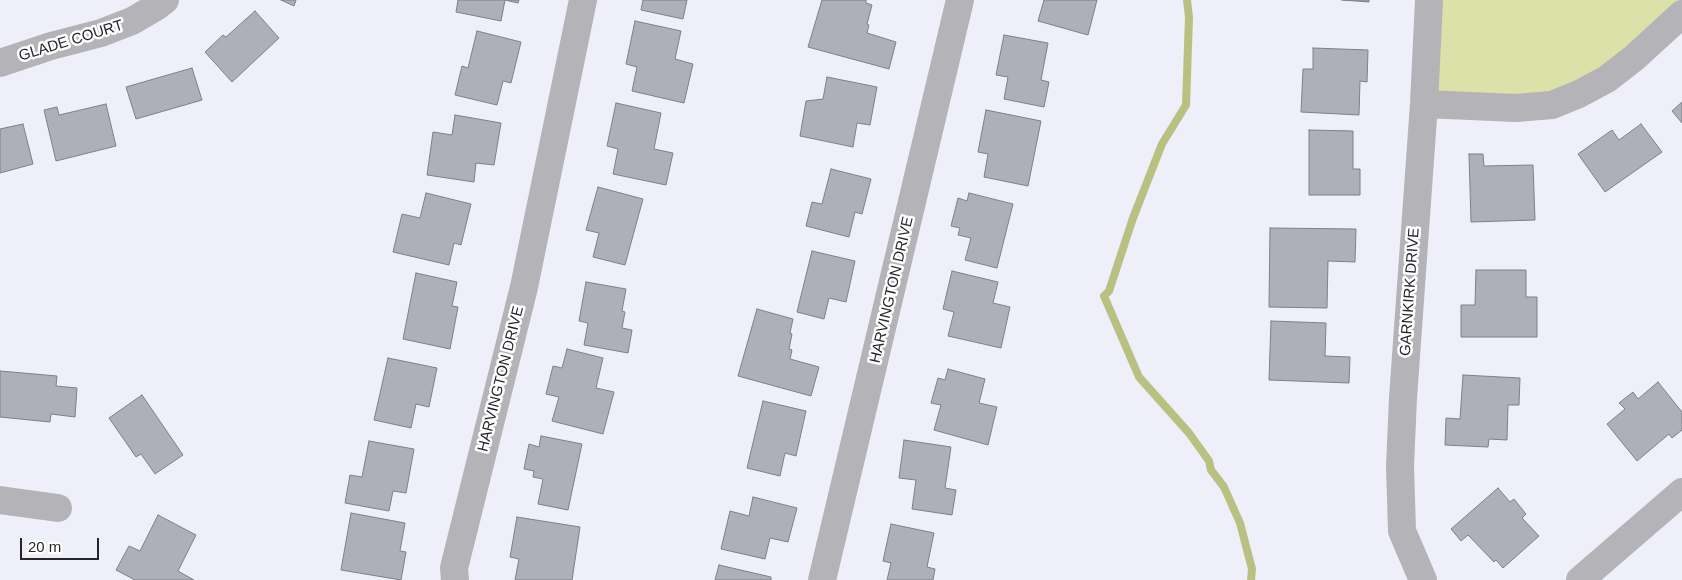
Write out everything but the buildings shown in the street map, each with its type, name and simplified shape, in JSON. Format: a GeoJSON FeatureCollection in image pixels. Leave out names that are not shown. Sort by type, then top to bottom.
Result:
{"type":"FeatureCollection","features":[{"type":"Feature","properties":{"kind":"street","name":"GLADE COURT"},"geometry":{"type":"LineString","coordinates":[[0,63],[117,27],[132,21],[165,0]]}},
{"type":"Feature","properties":{"kind":"street","name":"HARVINGTON DRIVE"},"geometry":{"type":"LineString","coordinates":[[455,580],[454,568],[524,287],[583,0]]}},
{"type":"Feature","properties":{"kind":"street","name":"HARVINGTON DRIVE"},"geometry":{"type":"LineString","coordinates":[[822,580],[960,0]]}},
{"type":"Feature","properties":{"kind":"street","name":"GARNKIRK DRIVE"},"geometry":{"type":"LineString","coordinates":[[1423,580],[1402,531],[1400,466],[1430,0]]}},
{"type":"Feature","properties":{"kind":"street"},"geometry":{"type":"LineString","coordinates":[[1424,104],[1516,108],[1552,105],[1579,94],[1607,79],[1634,58],[1682,14]]}},
{"type":"Feature","properties":{"kind":"street"},"geometry":{"type":"LineString","coordinates":[[1580,580],[1682,492]]}},
{"type":"Feature","properties":{"kind":"street"},"geometry":{"type":"LineString","coordinates":[[0,500],[58,508]]}},
{"type":"Feature","properties":{"kind":"green space"},"geometry":{"type":"Polygon","coordinates":[[[1431,0],[1682,0],[1682,11],[1578,92],[1425,102],[1431,0]]]}},
{"type":"Feature","properties":{"kind":"waterway"},"geometry":{"type":"LineString","coordinates":[[1187,0],[1189,17],[1186,105],[1162,144],[1133,218],[1109,291],[1104,296],[1139,377],[1189,433],[1209,461],[1211,470],[1224,487],[1240,523],[1252,569],[1251,580]]}}]}
